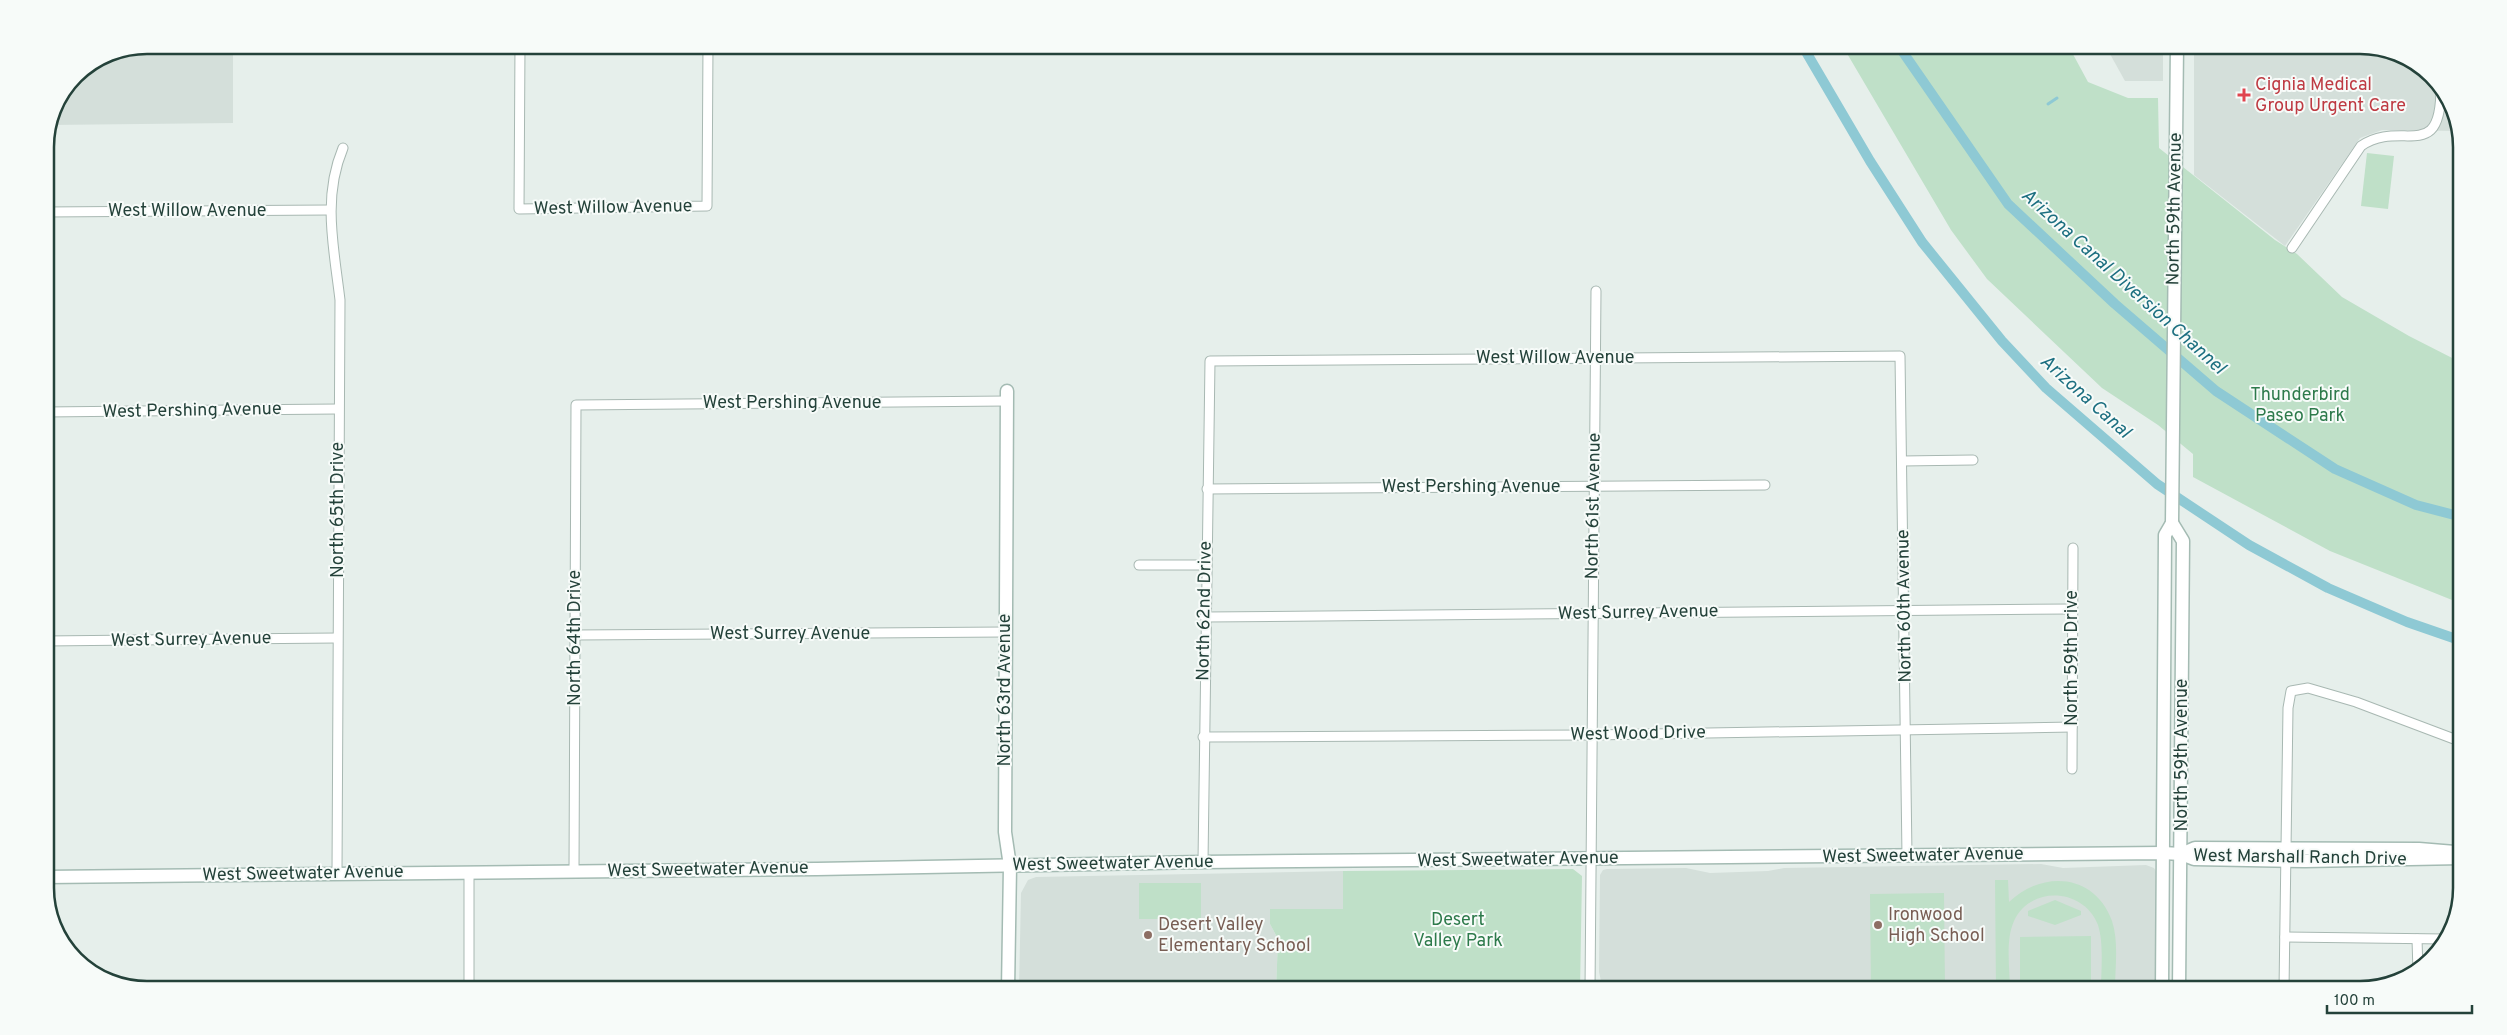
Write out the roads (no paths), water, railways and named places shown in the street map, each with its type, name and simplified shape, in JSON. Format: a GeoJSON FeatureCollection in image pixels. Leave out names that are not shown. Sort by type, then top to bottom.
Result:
{"type":"FeatureCollection","features":[{"type":"Feature","properties":{"kind":"street","name":"West Willow Avenue"},"geometry":{"type":"LineString","coordinates":[[520,54],[518,209],[707,206],[708,54]]}},
{"type":"Feature","properties":{"kind":"street","name":"North 59th Avenue"},"geometry":{"type":"LineString","coordinates":[[2162,981],[2165,535],[2172,523],[2176,54]]}},
{"type":"Feature","properties":{"kind":"street"},"geometry":{"type":"LineString","coordinates":[[2292,248],[2360,146],[2379,137],[2420,136],[2429,132],[2436,123],[2441,100]]}},
{"type":"Feature","properties":{"kind":"street","name":"North 65th Drive"},"geometry":{"type":"LineString","coordinates":[[337,873],[340,300],[330,210],[332,183],[343,148]]}},
{"type":"Feature","properties":{"kind":"street","name":"West Willow Avenue"},"geometry":{"type":"LineString","coordinates":[[54,212],[330,210]]}},
{"type":"Feature","properties":{"kind":"street","name":"North 61st Avenue"},"geometry":{"type":"LineString","coordinates":[[1590,981],[1596,291]]}},
{"type":"Feature","properties":{"kind":"street","name":"West Willow Avenue"},"geometry":{"type":"LineString","coordinates":[[1210,361],[1900,356]]}},
{"type":"Feature","properties":{"kind":"street","name":"North 60th Avenue"},"geometry":{"type":"LineString","coordinates":[[1900,356],[1908,856]]}},
{"type":"Feature","properties":{"kind":"street","name":"North 62nd Drive"},"geometry":{"type":"LineString","coordinates":[[1203,862],[1203,738],[1210,361]]}},
{"type":"Feature","properties":{"kind":"street","name":"West Pershing Avenue"},"geometry":{"type":"LineString","coordinates":[[576,404],[1007,396]]}},
{"type":"Feature","properties":{"kind":"street","name":"North 63rd Avenue"},"geometry":{"type":"LineString","coordinates":[[1007,396],[1005,832],[1010,866],[1008,981]]}},
{"type":"Feature","properties":{"kind":"street","name":"North 64th Drive"},"geometry":{"type":"LineString","coordinates":[[574,872],[576,404]]}},
{"type":"Feature","properties":{"kind":"street","name":"West Pershing Avenue"},"geometry":{"type":"LineString","coordinates":[[54,412],[338,409]]}},
{"type":"Feature","properties":{"kind":"street"},"geometry":{"type":"LineString","coordinates":[[1902,461],[1973,460]]}},
{"type":"Feature","properties":{"kind":"street","name":"West Pershing Avenue"},"geometry":{"type":"LineString","coordinates":[[1207,489],[1765,485]]}},
{"type":"Feature","properties":{"kind":"street","name":"North 59th Avenue"},"geometry":{"type":"LineString","coordinates":[[2172,523],[2183,541],[2180,981]]}},
{"type":"Feature","properties":{"kind":"street","name":"North 59th Drive"},"geometry":{"type":"LineString","coordinates":[[2072,769],[2071,609],[2073,548]]}},
{"type":"Feature","properties":{"kind":"street"},"geometry":{"type":"LineString","coordinates":[[1139,565],[1206,565]]}},
{"type":"Feature","properties":{"kind":"street","name":"West Surrey Avenue"},"geometry":{"type":"LineString","coordinates":[[1205,617],[2071,609]]}},
{"type":"Feature","properties":{"kind":"street","name":"West Surrey Avenue"},"geometry":{"type":"LineString","coordinates":[[575,636],[1005,632]]}},
{"type":"Feature","properties":{"kind":"street","name":"West Surrey Avenue"},"geometry":{"type":"LineString","coordinates":[[54,641],[337,638]]}},
{"type":"Feature","properties":{"kind":"street"},"geometry":{"type":"LineString","coordinates":[[2284,981],[2288,708],[2291,691],[2308,688],[2356,702],[2453,739]]}},
{"type":"Feature","properties":{"kind":"street","name":"West Wood Drive"},"geometry":{"type":"LineString","coordinates":[[1203,738],[1592,735],[2072,727]]}},
{"type":"Feature","properties":{"kind":"street","name":"West Marshall Ranch Drive"},"geometry":{"type":"LineString","coordinates":[[2181,854],[2195,848],[2286,848],[2419,849],[2453,855]]}},
{"type":"Feature","properties":{"kind":"street","name":"West Sweetwater Avenue"},"geometry":{"type":"LineString","coordinates":[[54,877],[574,872],[1203,862],[2181,854]]}},
{"type":"Feature","properties":{"kind":"street","name":"West Marshall Ranch Drive"},"geometry":{"type":"LineString","coordinates":[[2181,854],[2194,859],[2286,861],[2453,856]]}},
{"type":"Feature","properties":{"kind":"street"},"geometry":{"type":"LineString","coordinates":[[469,873],[469,981]]}},
{"type":"Feature","properties":{"kind":"street"},"geometry":{"type":"LineString","coordinates":[[2285,937],[2439,939]]}},
{"type":"Feature","properties":{"kind":"street"},"geometry":{"type":"LineString","coordinates":[[2418,938],[2418,961]]}},
{"type":"Feature","properties":{"kind":"waterway","name":"Arizona Canal"},"geometry":{"type":"LineString","coordinates":[[1807,54],[1870,161],[1922,242],[2002,341],[2046,388],[2157,484],[2249,545],[2328,588],[2407,622],[2453,638]]}},
{"type":"Feature","properties":{"kind":"waterway","name":"Arizona Canal Diversion Channel"},"geometry":{"type":"LineString","coordinates":[[1904,54],[2008,204],[2115,304],[2216,391],[2335,469],[2416,505],[2453,515]]}},
{"type":"Feature","properties":{"kind":"waterway"},"geometry":{"type":"LineString","coordinates":[[2048,104],[2057,98]]}},
{"type":"Feature","properties":{"kind":"place","name":"Cignia Medical Group Urgent Care"},"geometry":{"type":"Point","coordinates":[2244,95]}},
{"type":"Feature","properties":{"kind":"place","name":"Ironwood High School"},"geometry":{"type":"Point","coordinates":[1878,925]}},
{"type":"Feature","properties":{"kind":"place","name":"Desert Valley Elementary School"},"geometry":{"type":"Point","coordinates":[1148,935]}},
{"type":"Feature","properties":{"kind":"park label","name":"Thunderbird Paseo Park"},"geometry":{"type":"Point","coordinates":[2300,405]}},
{"type":"Feature","properties":{"kind":"park label","name":"Desert Valley Park"},"geometry":{"type":"Point","coordinates":[1458,930]}}]}
